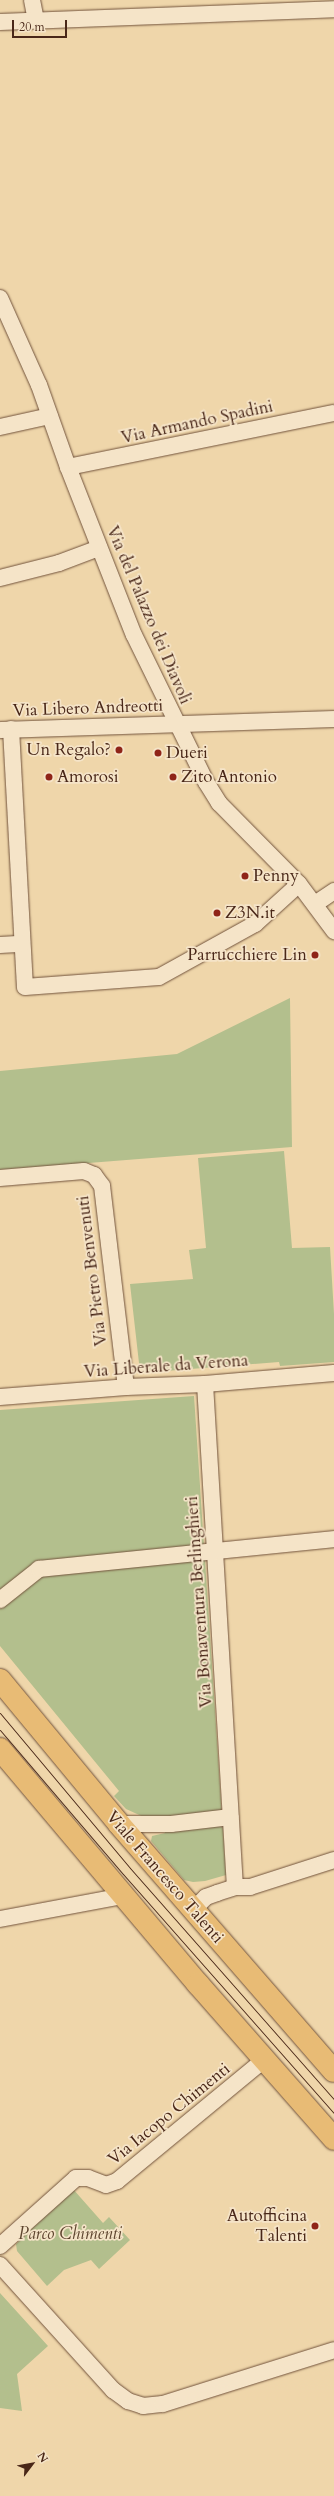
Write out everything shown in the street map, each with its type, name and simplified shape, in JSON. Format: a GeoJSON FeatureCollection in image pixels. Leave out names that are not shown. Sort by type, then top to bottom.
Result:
{"type":"FeatureCollection","features":[{"type":"Feature","properties":{"kind":"main road","name":"Viale Francesco Talenti"},"geometry":{"type":"LineString","coordinates":[[0,1680],[119,1824],[334,2071]]}},
{"type":"Feature","properties":{"kind":"main road"},"geometry":{"type":"LineString","coordinates":[[0,1749],[123,1896],[334,2139]]}},
{"type":"Feature","properties":{"kind":"street"},"geometry":{"type":"LineString","coordinates":[[32,0],[36,20]]}},
{"type":"Feature","properties":{"kind":"street"},"geometry":{"type":"LineString","coordinates":[[0,22],[334,9]]}},
{"type":"Feature","properties":{"kind":"street","name":"Via del Palazzo dei Diavoli"},"geometry":{"type":"LineString","coordinates":[[0,298],[39,385],[68,468],[134,635],[176,725],[219,803],[299,884],[334,931]]}},
{"type":"Feature","properties":{"kind":"street","name":"Via Armando Spadini"},"geometry":{"type":"LineString","coordinates":[[68,468],[334,413]]}},
{"type":"Feature","properties":{"kind":"street"},"geometry":{"type":"LineString","coordinates":[[0,427],[50,416]]}},
{"type":"Feature","properties":{"kind":"street"},"geometry":{"type":"LineString","coordinates":[[0,578],[59,563],[99,548]]}},
{"type":"Feature","properties":{"kind":"street","name":"Via Libero Andreotti"},"geometry":{"type":"LineString","coordinates":[[3,729],[176,725],[334,719]]}},
{"type":"Feature","properties":{"kind":"street"},"geometry":{"type":"LineString","coordinates":[[3,729],[25,987],[159,977],[255,924],[299,884]]}},
{"type":"Feature","properties":{"kind":"street"},"geometry":{"type":"LineString","coordinates":[[315,904],[334,891]]}},
{"type":"Feature","properties":{"kind":"street"},"geometry":{"type":"LineString","coordinates":[[0,945],[22,944]]}},
{"type":"Feature","properties":{"kind":"street","name":"Via Pietro Benvenuti"},"geometry":{"type":"LineString","coordinates":[[0,1178],[84,1171],[94,1175],[102,1186],[126,1387]]}},
{"type":"Feature","properties":{"kind":"street","name":"Via Liberale da Verona"},"geometry":{"type":"LineString","coordinates":[[0,1396],[126,1387],[205,1384],[334,1373]]}},
{"type":"Feature","properties":{"kind":"street","name":"Via Bonaventura Berlinghieri"},"geometry":{"type":"LineString","coordinates":[[205,1384],[235,1887]]}},
{"type":"Feature","properties":{"kind":"street"},"geometry":{"type":"LineString","coordinates":[[0,1600],[39,1569],[214,1553],[334,1539]]}},
{"type":"Feature","properties":{"kind":"street"},"geometry":{"type":"LineString","coordinates":[[119,1824],[171,1824],[231,1817]]}},
{"type":"Feature","properties":{"kind":"street"},"geometry":{"type":"LineString","coordinates":[[193,1910],[210,1895],[235,1887],[250,1887],[334,1860]]}},
{"type":"Feature","properties":{"kind":"street"},"geometry":{"type":"LineString","coordinates":[[0,1919],[123,1896]]}},
{"type":"Feature","properties":{"kind":"street","name":"Via Iacopo Chimenti"},"geometry":{"type":"LineString","coordinates":[[0,2246],[76,2178],[88,2178],[106,2185],[117,2181],[264,2060]]}},
{"type":"Feature","properties":{"kind":"street"},"geometry":{"type":"LineString","coordinates":[[0,2265],[113,2390],[128,2401],[143,2406],[163,2404],[334,2350]]}},
{"type":"Feature","properties":{"kind":"green space"},"geometry":{"type":"Polygon","coordinates":[[[290,998],[292,1147],[0,1170],[0,1071],[177,1054],[290,998]]]}},
{"type":"Feature","properties":{"kind":"green space"},"geometry":{"type":"Polygon","coordinates":[[[284,1151],[292,1248],[330,1247],[334,1314],[334,1362],[280,1366],[279,1362],[153,1372],[144,1370],[139,1363],[130,1284],[193,1279],[189,1250],[206,1248],[198,1158],[284,1151]]]}},
{"type":"Feature","properties":{"kind":"green space"},"geometry":{"type":"Polygon","coordinates":[[[194,1396],[226,1875],[205,1881],[193,1882],[184,1880],[151,1841],[152,1836],[165,1833],[162,1819],[146,1818],[126,1809],[114,1796],[119,1791],[0,1646],[0,1410],[194,1396]]]}},
{"type":"Feature","properties":{"kind":"green space","name":"Parco Chimenti"},"geometry":{"type":"Polygon","coordinates":[[[73,2189],[103,2223],[109,2217],[130,2240],[99,2269],[91,2260],[64,2270],[47,2286],[17,2251],[16,2244],[73,2189]]]}},
{"type":"Feature","properties":{"kind":"green space"},"geometry":{"type":"Polygon","coordinates":[[[0,2293],[48,2346],[17,2374],[22,2411],[0,2408],[0,2293]]]}},
{"type":"Feature","properties":{"kind":"tram line"},"geometry":{"type":"LineString","coordinates":[[0,1713],[130,1868],[334,2099]]}},
{"type":"Feature","properties":{"kind":"tram line"},"geometry":{"type":"LineString","coordinates":[[0,1730],[123,1874],[334,2113]]}},
{"type":"Feature","properties":{"kind":"place","name":"Un Regalo?"},"geometry":{"type":"Point","coordinates":[119,750]}},
{"type":"Feature","properties":{"kind":"place","name":"Dueri"},"geometry":{"type":"Point","coordinates":[158,753]}},
{"type":"Feature","properties":{"kind":"place","name":"Amorosi"},"geometry":{"type":"Point","coordinates":[49,777]}},
{"type":"Feature","properties":{"kind":"place","name":"Zito Antonio"},"geometry":{"type":"Point","coordinates":[173,777]}},
{"type":"Feature","properties":{"kind":"place","name":"Penny"},"geometry":{"type":"Point","coordinates":[245,876]}},
{"type":"Feature","properties":{"kind":"place","name":"Z3N.it"},"geometry":{"type":"Point","coordinates":[217,913]}},
{"type":"Feature","properties":{"kind":"place","name":"Parrucchiere Lin"},"geometry":{"type":"Point","coordinates":[315,955]}},
{"type":"Feature","properties":{"kind":"place","name":"Autofficina Talenti"},"geometry":{"type":"Point","coordinates":[315,2226]}}]}
